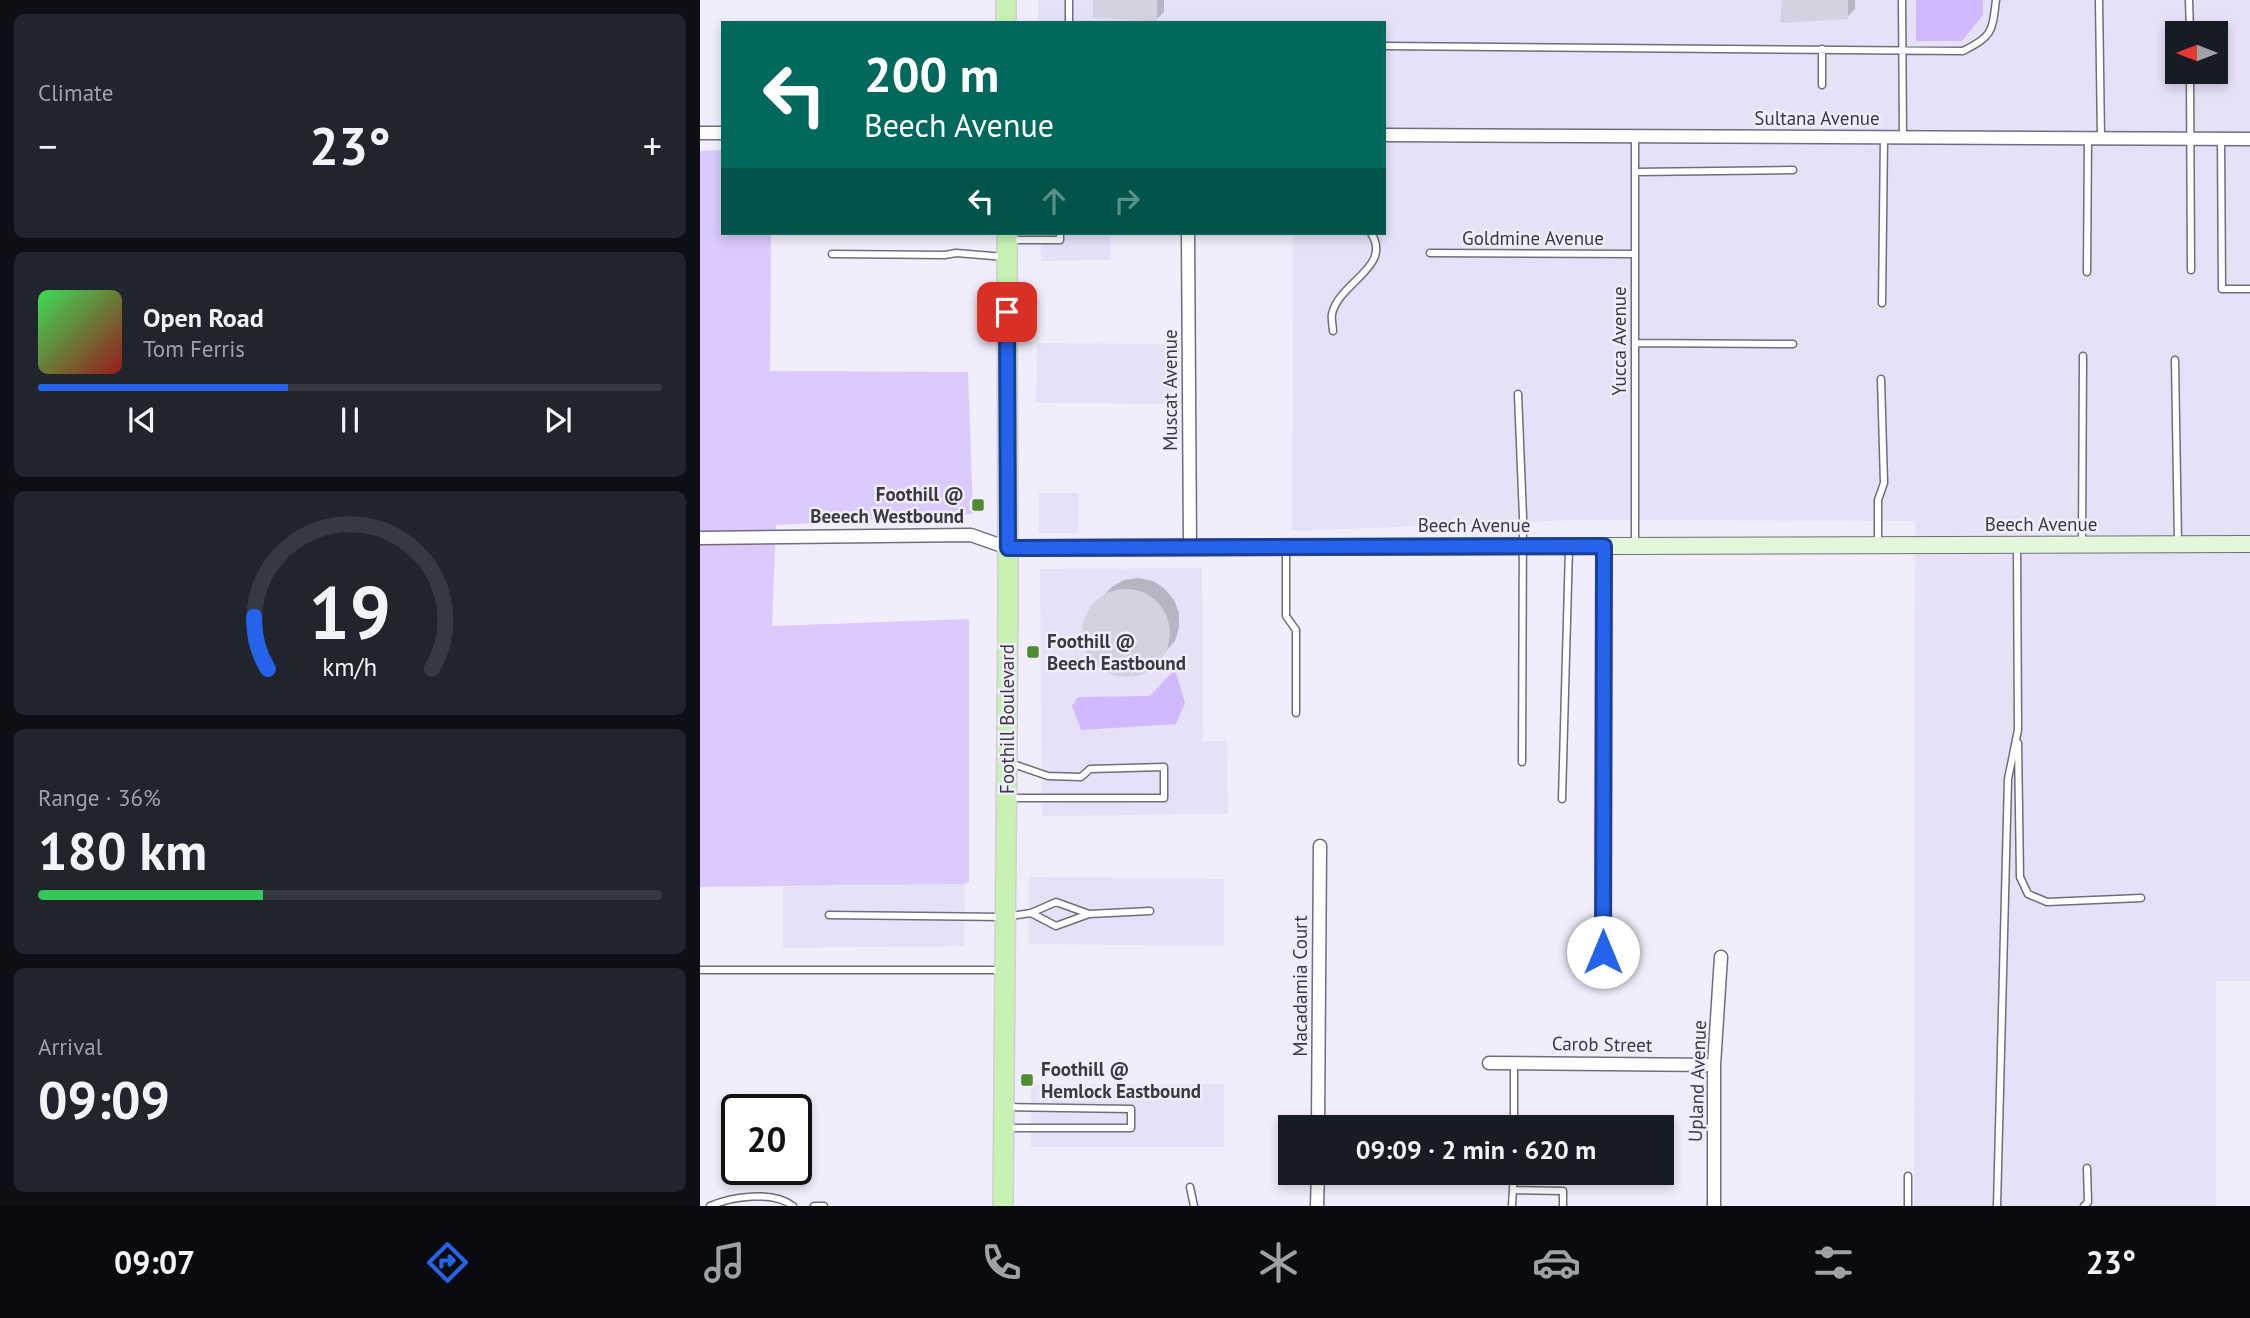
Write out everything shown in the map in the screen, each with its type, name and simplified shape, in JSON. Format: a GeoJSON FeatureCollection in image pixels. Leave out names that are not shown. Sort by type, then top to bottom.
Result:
{"type":"FeatureCollection","features":[{"type":"Feature","properties":{"kind":"main road"},"geometry":{"type":"LineString","coordinates":[[1006,0],[1006,21]]}},
{"type":"Feature","properties":{"kind":"main road","name":"Foothill Boulevard"},"geometry":{"type":"LineString","coordinates":[[1003,1206],[1008,548],[1007,243]]}},
{"type":"Feature","properties":{"kind":"main road","name":"Beech Avenue"},"geometry":{"type":"LineString","coordinates":[[1008,548],[2250,544]]}},
{"type":"Feature","properties":{"kind":"street"},"geometry":{"type":"LineString","coordinates":[[700,133],[721,133]]}},
{"type":"Feature","properties":{"kind":"street","name":"Sultana Avenue"},"geometry":{"type":"LineString","coordinates":[[1386,135],[2250,139]]}},
{"type":"Feature","properties":{"kind":"street","name":"Muscat Avenue"},"geometry":{"type":"LineString","coordinates":[[1188,235],[1189,547]]}},
{"type":"Feature","properties":{"kind":"street","name":"Beech Avenue"},"geometry":{"type":"LineString","coordinates":[[700,538],[971,535],[1008,548]]}},
{"type":"Feature","properties":{"kind":"street","name":"Macadamia Court"},"geometry":{"type":"LineString","coordinates":[[1318,1115],[1320,846]]}},
{"type":"Feature","properties":{"kind":"street","name":"Upland Avenue"},"geometry":{"type":"LineString","coordinates":[[1714,1206],[1714,1065],[1721,957]]}},
{"type":"Feature","properties":{"kind":"street","name":"Carob Street"},"geometry":{"type":"LineString","coordinates":[[1489,1063],[1714,1065]]}},
{"type":"Feature","properties":{"kind":"street"},"geometry":{"type":"LineString","coordinates":[[1318,1185],[1318,1206]]}},
{"type":"Feature","properties":{"kind":"lane"},"geometry":{"type":"LineString","coordinates":[[1069,0],[1069,21]]}},
{"type":"Feature","properties":{"kind":"lane"},"geometry":{"type":"LineString","coordinates":[[1902,0],[1903,137]]}},
{"type":"Feature","properties":{"kind":"lane"},"geometry":{"type":"LineString","coordinates":[[1386,46],[1963,51],[1979,43],[1992,30],[1996,0]]}},
{"type":"Feature","properties":{"kind":"lane"},"geometry":{"type":"LineString","coordinates":[[2087,272],[2099,0]]}},
{"type":"Feature","properties":{"kind":"lane"},"geometry":{"type":"LineString","coordinates":[[2189,0],[2190,21]]}},
{"type":"Feature","properties":{"kind":"lane"},"geometry":{"type":"LineString","coordinates":[[1822,50],[1822,85]]}},
{"type":"Feature","properties":{"kind":"lane"},"geometry":{"type":"LineString","coordinates":[[2190,84],[2191,270]]}},
{"type":"Feature","properties":{"kind":"lane","name":"Yucca Avenue"},"geometry":{"type":"LineString","coordinates":[[1634,136],[1635,546]]}},
{"type":"Feature","properties":{"kind":"lane"},"geometry":{"type":"LineString","coordinates":[[1882,303],[1884,137]]}},
{"type":"Feature","properties":{"kind":"lane"},"geometry":{"type":"LineString","coordinates":[[2221,139],[2222,289],[2250,289]]}},
{"type":"Feature","properties":{"kind":"lane"},"geometry":{"type":"LineString","coordinates":[[1634,172],[1793,170]]}},
{"type":"Feature","properties":{"kind":"lane"},"geometry":{"type":"LineString","coordinates":[[832,254],[944,255],[1007,243],[1060,240],[1060,235]]}},
{"type":"Feature","properties":{"kind":"lane"},"geometry":{"type":"LineString","coordinates":[[1333,331],[1332,314],[1343,293],[1372,265],[1377,254],[1372,235]]}},
{"type":"Feature","properties":{"kind":"lane","name":"Goldmine Avenue"},"geometry":{"type":"LineString","coordinates":[[1430,253],[1635,254]]}},
{"type":"Feature","properties":{"kind":"lane"},"geometry":{"type":"LineString","coordinates":[[1635,344],[1794,344]]}},
{"type":"Feature","properties":{"kind":"lane"},"geometry":{"type":"LineString","coordinates":[[2082,545],[2083,356]]}},
{"type":"Feature","properties":{"kind":"lane"},"geometry":{"type":"LineString","coordinates":[[2175,360],[2179,544]]}},
{"type":"Feature","properties":{"kind":"lane"},"geometry":{"type":"LineString","coordinates":[[1878,545],[1878,500],[1884,483],[1881,379]]}},
{"type":"Feature","properties":{"kind":"lane"},"geometry":{"type":"LineString","coordinates":[[1518,394],[1522,546],[1522,762]]}},
{"type":"Feature","properties":{"kind":"lane"},"geometry":{"type":"LineString","coordinates":[[2017,545],[2020,877],[2028,894],[2047,902],[2141,898]]}},
{"type":"Feature","properties":{"kind":"lane"},"geometry":{"type":"LineString","coordinates":[[1562,799],[1569,546]]}},
{"type":"Feature","properties":{"kind":"lane"},"geometry":{"type":"LineString","coordinates":[[1603,952],[1604,546]]}},
{"type":"Feature","properties":{"kind":"lane"},"geometry":{"type":"LineString","coordinates":[[1286,547],[1286,616],[1296,630],[1296,713]]}},
{"type":"Feature","properties":{"kind":"lane"},"geometry":{"type":"LineString","coordinates":[[1997,1206],[2008,779],[2018,730]]}},
{"type":"Feature","properties":{"kind":"lane"},"geometry":{"type":"LineString","coordinates":[[1006,762],[1048,776],[1081,776],[1090,769],[1164,767],[1164,798],[1006,798]]}},
{"type":"Feature","properties":{"kind":"lane"},"geometry":{"type":"LineString","coordinates":[[829,915],[1005,917],[1031,913],[1056,902],[1089,914]]}},
{"type":"Feature","properties":{"kind":"lane"},"geometry":{"type":"LineString","coordinates":[[1031,913],[1056,926],[1089,914],[1150,911]]}},
{"type":"Feature","properties":{"kind":"lane"},"geometry":{"type":"LineString","coordinates":[[700,970],[1005,970]]}},
{"type":"Feature","properties":{"kind":"lane"},"geometry":{"type":"LineString","coordinates":[[1514,1063],[1514,1115]]}},
{"type":"Feature","properties":{"kind":"lane"},"geometry":{"type":"LineString","coordinates":[[1004,1107],[1131,1109],[1131,1128],[1004,1128]]}},
{"type":"Feature","properties":{"kind":"lane"},"geometry":{"type":"LineString","coordinates":[[2084,1206],[2088,1202],[2087,1168]]}},
{"type":"Feature","properties":{"kind":"lane"},"geometry":{"type":"LineString","coordinates":[[1908,1175],[1908,1206]]}},
{"type":"Feature","properties":{"kind":"lane"},"geometry":{"type":"LineString","coordinates":[[1513,1185],[1513,1206]]}},
{"type":"Feature","properties":{"kind":"lane"},"geometry":{"type":"LineString","coordinates":[[1190,1187],[1194,1206]]}},
{"type":"Feature","properties":{"kind":"lane"},"geometry":{"type":"LineString","coordinates":[[1513,1190],[1563,1191],[1563,1206]]}},
{"type":"Feature","properties":{"kind":"lane"},"geometry":{"type":"LineString","coordinates":[[709,1206],[729,1200],[762,1198],[782,1199],[793,1206]]}},
{"type":"Feature","properties":{"kind":"lane"},"geometry":{"type":"LineString","coordinates":[[814,1206],[824,1206]]}},
{"type":"Feature","properties":{"kind":"shaded area"},"geometry":{"type":"Polygon","coordinates":[[[1038,0],[2250,0],[2250,981],[2216,981],[2216,1206],[1914,1206],[1915,521],[1576,520],[1292,531],[1293,235],[1386,235],[1386,21],[1038,21],[1038,0]]]}},
{"type":"Feature","properties":{"kind":"shaded area"},"geometry":{"type":"Polygon","coordinates":[[[1916,0],[1983,0],[1983,15],[1962,41],[1916,41],[1916,0]]]}},
{"type":"Feature","properties":{"kind":"shaded area"},"geometry":{"type":"Polygon","coordinates":[[[721,150],[721,235],[771,235],[770,371],[968,372],[973,514],[776,525],[772,626],[969,619],[969,882],[965,884],[700,887],[700,151],[721,150]]]}},
{"type":"Feature","properties":{"kind":"shaded area"},"geometry":{"type":"Polygon","coordinates":[[[1041,235],[1110,235],[1111,260],[1041,261],[1041,235]]]}},
{"type":"Feature","properties":{"kind":"shaded area"},"geometry":{"type":"Polygon","coordinates":[[[1037,343],[1174,344],[1173,404],[1036,403],[1037,343]]]}},
{"type":"Feature","properties":{"kind":"shaded area"},"geometry":{"type":"Polygon","coordinates":[[[1039,493],[1079,493],[1078,533],[1039,533],[1039,493]]]}},
{"type":"Feature","properties":{"kind":"shaded area"},"geometry":{"type":"Polygon","coordinates":[[[1202,568],[1203,741],[1227,741],[1228,814],[1042,816],[1040,569],[1202,568]]]}},
{"type":"Feature","properties":{"kind":"shaded area"},"geometry":{"type":"Polygon","coordinates":[[[1175,669],[1185,703],[1176,724],[1081,730],[1072,706],[1078,697],[1150,696],[1175,669]]]}},
{"type":"Feature","properties":{"kind":"shaded area"},"geometry":{"type":"Polygon","coordinates":[[[1029,877],[1224,879],[1224,946],[1029,944],[1029,877]]]}},
{"type":"Feature","properties":{"kind":"shaded area"},"geometry":{"type":"Polygon","coordinates":[[[965,884],[964,946],[783,948],[783,887],[965,884]]]}},
{"type":"Feature","properties":{"kind":"shaded area"},"geometry":{"type":"Polygon","coordinates":[[[1224,1084],[1224,1147],[1031,1147],[1031,1085],[1224,1084]]]}},
{"type":"Feature","properties":{"kind":"building"},"geometry":{"type":"Polygon","coordinates":[[[1093,0],[1157,0],[1157,21],[1093,17],[1093,0]]]}},
{"type":"Feature","properties":{"kind":"building"},"geometry":{"type":"Polygon","coordinates":[[[1782,0],[1848,0],[1848,19],[1780,23],[1782,0]]]}},
{"type":"Feature","properties":{"kind":"building"},"geometry":{"type":"Polygon","coordinates":[[[1126,589],[1143,592],[1157,602],[1167,616],[1170,633],[1167,650],[1157,664],[1143,674],[1126,677],[1109,674],[1095,664],[1085,650],[1082,633],[1085,616],[1095,602],[1109,592],[1126,589]]]}},
{"type":"Feature","properties":{"kind":"place","name":"Foothill @ Beeech Westbound"},"geometry":{"type":"Point","coordinates":[978,505]}},
{"type":"Feature","properties":{"kind":"place","name":"Foothill @ Beech Eastbound"},"geometry":{"type":"Point","coordinates":[1033,652]}},
{"type":"Feature","properties":{"kind":"place","name":"Foothill @ Hemlock Eastbound"},"geometry":{"type":"Point","coordinates":[1027,1080]}},
{"type":"Feature","properties":{"kind":"route"},"geometry":{"type":"LineString","coordinates":[[1007,312],[1008,548],[1604,546],[1603,952]]}}]}
